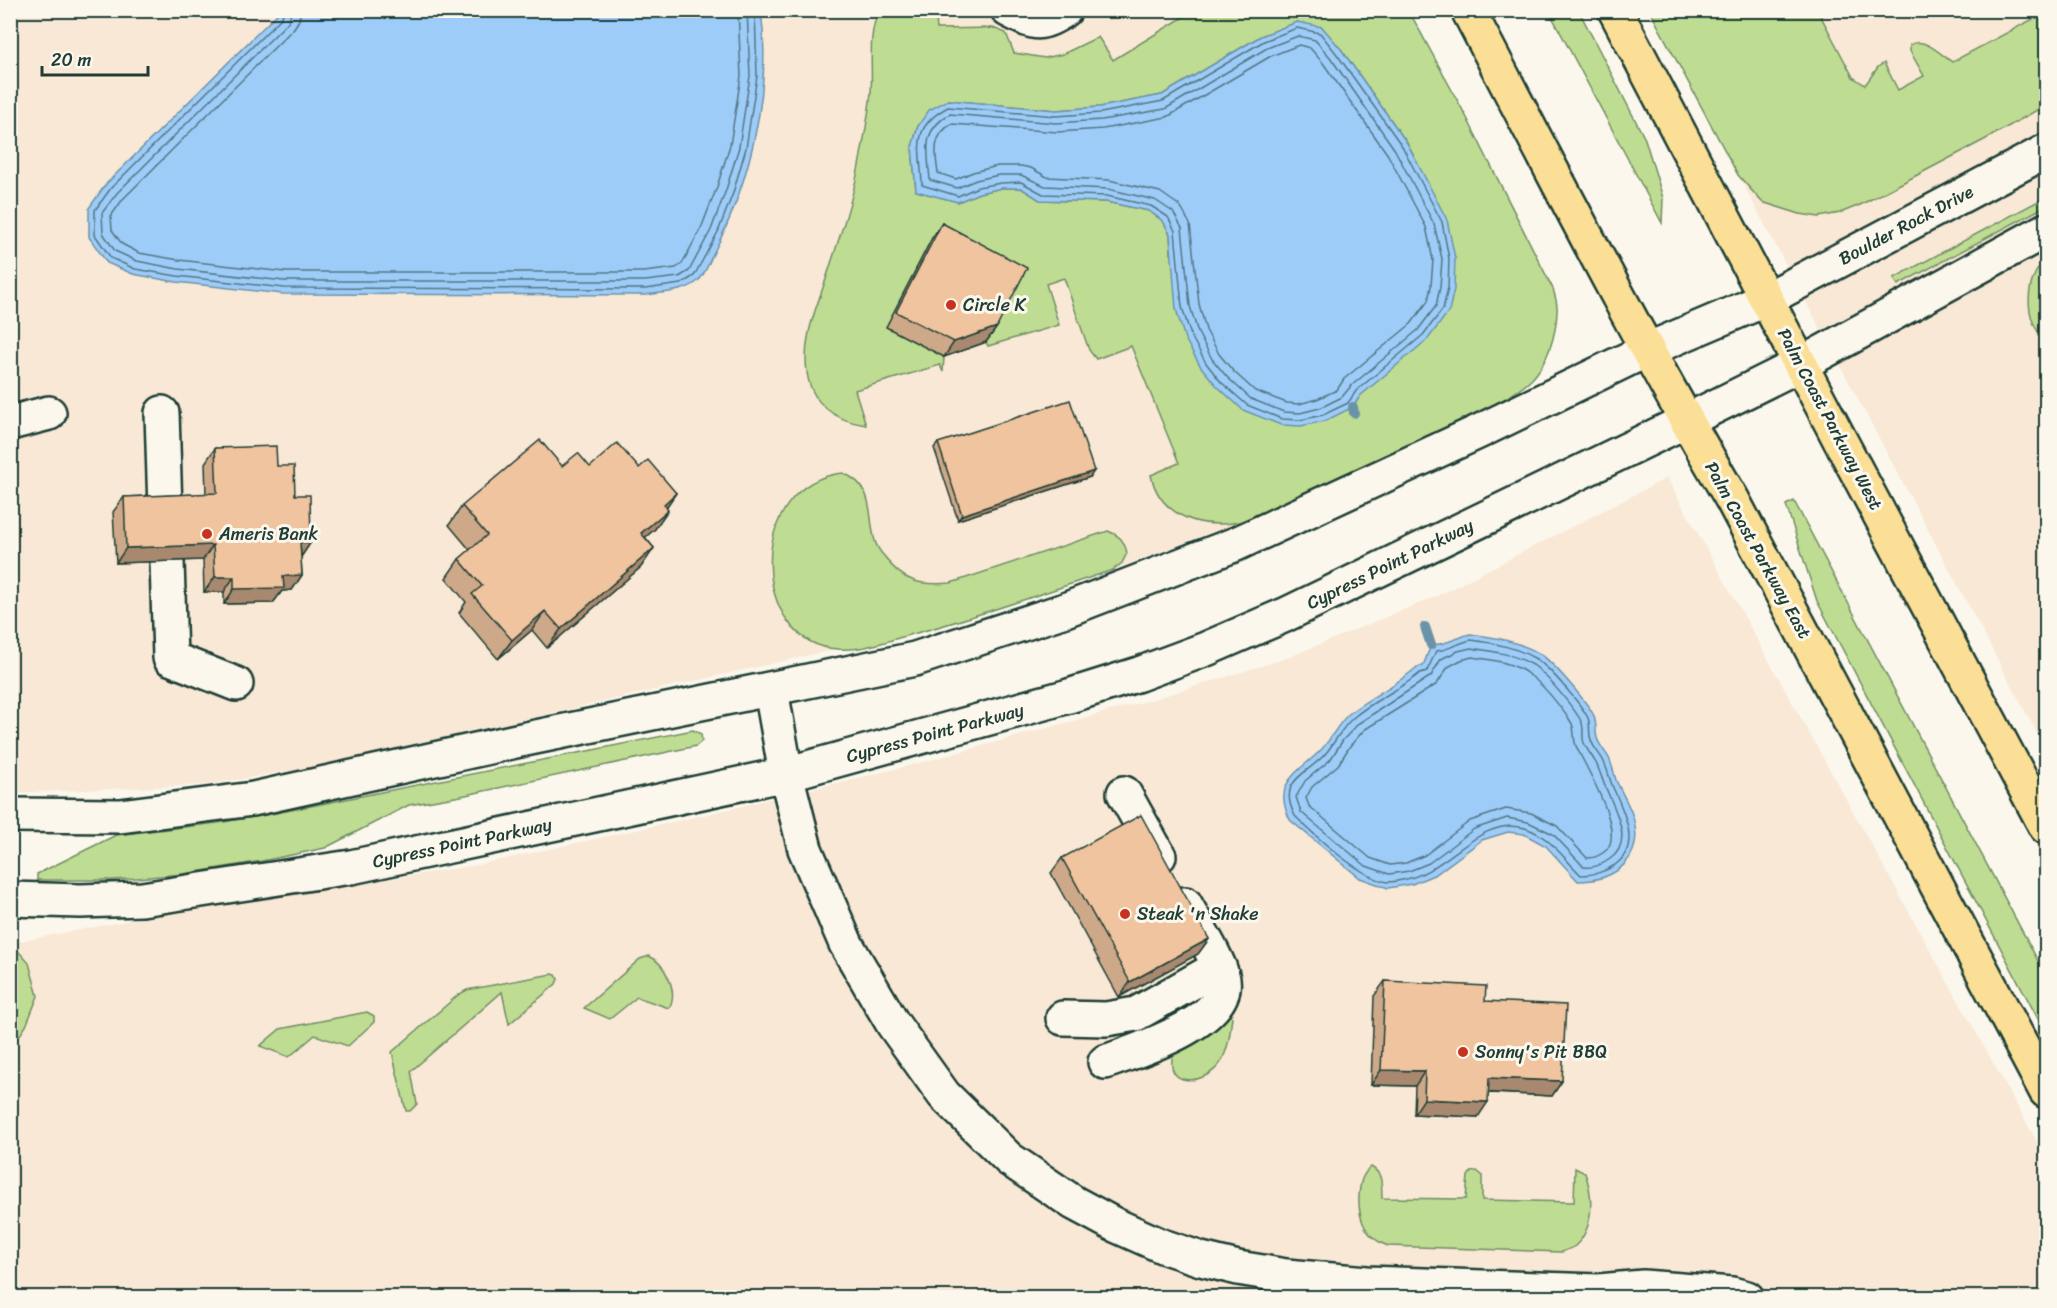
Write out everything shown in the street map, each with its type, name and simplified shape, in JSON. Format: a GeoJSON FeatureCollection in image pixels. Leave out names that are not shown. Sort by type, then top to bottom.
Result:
{"type":"FeatureCollection","features":[{"type":"Feature","properties":{"kind":"main road","name":"Palm Coast Parkway East"},"geometry":{"type":"LineString","coordinates":[[1468,10],[1647,350],[1732,499],[2046,1091]]}},
{"type":"Feature","properties":{"kind":"main road","name":"Palm Coast Parkway West"},"geometry":{"type":"LineString","coordinates":[[1615,10],[2046,827]]}},
{"type":"Feature","properties":{"kind":"street"},"geometry":{"type":"LineString","coordinates":[[1008,10],[1028,20],[1045,22],[1065,10]]}},
{"type":"Feature","properties":{"kind":"street","name":"Boulder Rock Drive"},"geometry":{"type":"LineString","coordinates":[[1767,299],[2046,151]]}},
{"type":"Feature","properties":{"kind":"street"},"geometry":{"type":"LineString","coordinates":[[1800,364],[2046,230]]}},
{"type":"Feature","properties":{"kind":"street"},"geometry":{"type":"LineString","coordinates":[[10,815],[120,816],[253,799],[915,659],[1065,610],[1226,548],[1479,432],[1647,350],[1767,299]]}},
{"type":"Feature","properties":{"kind":"street","name":"Cypress Point Parkway"},"geometry":{"type":"LineString","coordinates":[[10,899],[80,901],[142,899],[351,867],[786,774],[1069,696],[1139,674],[1206,649],[1285,615],[1800,364]]}},
{"type":"Feature","properties":{"kind":"street"},"geometry":{"type":"LineString","coordinates":[[10,423],[49,413]]}},
{"type":"Feature","properties":{"kind":"street"},"geometry":{"type":"LineString","coordinates":[[162,413],[165,510]]}},
{"type":"Feature","properties":{"kind":"street"},"geometry":{"type":"LineString","coordinates":[[167,561],[170,658],[236,684]]}},
{"type":"Feature","properties":{"kind":"street"},"geometry":{"type":"LineString","coordinates":[[771,690],[786,774],[805,849],[846,944],[893,1024],[944,1095],[960,1111],[1009,1159],[1074,1203],[1162,1246],[1238,1268],[1286,1276],[1367,1283],[1588,1291],[1643,1287],[1732,1294],[1747,1298]]}},
{"type":"Feature","properties":{"kind":"street"},"geometry":{"type":"LineString","coordinates":[[1105,1062],[1152,1045],[1204,1016],[1221,998],[1223,978],[1124,792]]}},
{"type":"Feature","properties":{"kind":"street"},"geometry":{"type":"LineString","coordinates":[[1063,1018],[1106,1019],[1136,1014],[1219,967]]}},
{"type":"Feature","properties":{"kind":"shaded area"},"geometry":{"type":"Polygon","coordinates":[[[10,11],[1409,11],[1467,118],[1553,289],[1557,310],[1553,334],[1544,363],[1531,380],[1508,396],[1455,424],[1342,478],[1243,521],[1113,570],[943,626],[864,647],[837,649],[307,768],[206,785],[11,793],[10,11]]]}},
{"type":"Feature","properties":{"kind":"shaded area"},"geometry":{"type":"Polygon","coordinates":[[[1650,11],[2046,11],[2046,750],[1728,156],[1650,11]]]}},
{"type":"Feature","properties":{"kind":"shaded area"},"geometry":{"type":"Polygon","coordinates":[[[1667,478],[2046,1158],[2046,1297],[11,1297],[10,943],[159,915],[477,865],[704,815],[916,764],[1154,699],[1287,658],[1437,596],[1667,478]]]}},
{"type":"Feature","properties":{"kind":"green space"},"geometry":{"type":"Polygon","coordinates":[[[879,11],[915,11],[915,17],[936,18],[937,29],[993,28],[1006,33],[1014,53],[1045,58],[1063,54],[1098,37],[1113,60],[1187,15],[1185,11],[1409,11],[1467,118],[1553,289],[1557,306],[1556,321],[1553,339],[1543,365],[1523,387],[1483,411],[1291,501],[1245,520],[1225,524],[1206,523],[1185,517],[1175,512],[1160,497],[1151,475],[1179,463],[1131,346],[1096,359],[1089,350],[1064,278],[1046,284],[1059,325],[988,346],[986,342],[886,327],[944,357],[943,372],[940,365],[855,390],[866,425],[835,415],[820,402],[809,383],[806,348],[811,324],[846,217],[858,171],[870,100],[875,20],[879,11]],[[1297,22],[1261,36],[1162,95],[1100,107],[1056,110],[948,100],[918,126],[912,147],[916,191],[958,202],[979,193],[1002,188],[1021,188],[1040,200],[1106,202],[1149,211],[1163,221],[1170,234],[1171,254],[1353,407],[1360,396],[1407,143],[1341,49],[1297,22]]]}},
{"type":"Feature","properties":{"kind":"green space"},"geometry":{"type":"Polygon","coordinates":[[[1549,11],[1579,11],[1645,139],[1663,198],[1662,223],[1549,11]]]}},
{"type":"Feature","properties":{"kind":"green space"},"geometry":{"type":"Polygon","coordinates":[[[1650,11],[1818,11],[1853,77],[1865,85],[1878,67],[1884,63],[1898,90],[1924,76],[1910,51],[1910,45],[1926,44],[1952,62],[2037,17],[2040,11],[2046,11],[2046,105],[1860,205],[1840,213],[1819,217],[1800,214],[1762,202],[1738,175],[1650,11]]]}},
{"type":"Feature","properties":{"kind":"green space"},"geometry":{"type":"Polygon","coordinates":[[[2046,197],[2046,206],[1898,285],[1894,278],[2046,197]]]}},
{"type":"Feature","properties":{"kind":"green space"},"geometry":{"type":"Polygon","coordinates":[[[2046,259],[2046,341],[2038,333],[2033,323],[2029,300],[2033,277],[2046,259]]]}},
{"type":"Feature","properties":{"kind":"green space"},"geometry":{"type":"Polygon","coordinates":[[[843,473],[854,479],[866,493],[875,541],[879,550],[898,572],[921,583],[951,583],[1108,531],[1121,539],[1127,553],[1122,563],[1113,570],[1011,604],[874,645],[838,649],[809,641],[788,621],[775,594],[770,563],[775,532],[788,504],[811,483],[843,473]]]}},
{"type":"Feature","properties":{"kind":"green space"},"geometry":{"type":"Polygon","coordinates":[[[1794,501],[2046,976],[2046,1034],[1817,601],[1786,505],[1794,501]]]}},
{"type":"Feature","properties":{"kind":"green space"},"geometry":{"type":"Polygon","coordinates":[[[693,730],[701,734],[702,741],[696,746],[409,805],[325,848],[183,874],[114,880],[37,880],[37,874],[116,835],[218,823],[271,814],[693,730]]]}},
{"type":"Feature","properties":{"kind":"green space"},"geometry":{"type":"Polygon","coordinates":[[[11,943],[29,963],[38,996],[26,1026],[11,1048],[11,943]]]}},
{"type":"Feature","properties":{"kind":"green space"},"geometry":{"type":"Polygon","coordinates":[[[649,956],[660,965],[669,979],[672,1001],[669,1008],[637,997],[610,1019],[584,1008],[640,959],[649,956]]]}},
{"type":"Feature","properties":{"kind":"green space"},"geometry":{"type":"Polygon","coordinates":[[[552,974],[558,979],[556,984],[509,1024],[502,992],[411,1071],[417,1104],[410,1111],[406,1111],[392,1052],[458,995],[467,990],[552,974]]]}},
{"type":"Feature","properties":{"kind":"green space"},"geometry":{"type":"Polygon","coordinates":[[[367,1012],[374,1016],[374,1022],[348,1046],[315,1035],[289,1057],[260,1046],[280,1029],[367,1012]]]}},
{"type":"Feature","properties":{"kind":"green space"},"geometry":{"type":"Polygon","coordinates":[[[1225,1012],[1232,1017],[1230,1034],[1221,1062],[1206,1076],[1187,1080],[1179,1078],[1174,1072],[1172,1063],[1174,1051],[1225,1012]]]}},
{"type":"Feature","properties":{"kind":"green space"},"geometry":{"type":"Polygon","coordinates":[[[1371,1167],[1380,1176],[1382,1198],[1466,1199],[1468,1176],[1471,1172],[1477,1171],[1482,1175],[1482,1200],[1574,1202],[1575,1168],[1585,1173],[1588,1182],[1591,1201],[1589,1221],[1582,1239],[1575,1246],[1562,1252],[1388,1246],[1369,1233],[1360,1212],[1361,1184],[1365,1173],[1371,1167]]]}},
{"type":"Feature","properties":{"kind":"water"},"geometry":{"type":"Polygon","coordinates":[[[280,11],[761,11],[764,41],[763,72],[755,136],[738,197],[703,275],[686,288],[646,295],[283,294],[176,282],[133,274],[107,263],[89,237],[89,208],[106,184],[280,11]]]}},
{"type":"Feature","properties":{"kind":"water"},"geometry":{"type":"Polygon","coordinates":[[[1297,22],[1322,27],[1341,49],[1407,143],[1447,220],[1455,258],[1454,289],[1449,311],[1428,339],[1360,396],[1353,407],[1325,421],[1301,426],[1281,425],[1243,410],[1217,386],[1201,367],[1185,339],[1176,309],[1170,234],[1163,221],[1149,211],[1106,202],[1040,200],[1021,188],[1002,188],[979,193],[958,202],[916,191],[912,147],[918,126],[929,110],[948,100],[1056,110],[1100,107],[1162,95],[1261,36],[1297,22]]]}},
{"type":"Feature","properties":{"kind":"water"},"geometry":{"type":"Polygon","coordinates":[[[1470,634],[1515,643],[1540,654],[1561,673],[1594,716],[1596,736],[1609,758],[1616,780],[1633,817],[1636,832],[1631,855],[1615,872],[1592,880],[1578,881],[1546,846],[1524,834],[1508,832],[1482,840],[1436,874],[1412,884],[1388,888],[1360,878],[1290,820],[1284,797],[1289,780],[1323,748],[1346,716],[1417,667],[1423,666],[1431,645],[1446,643],[1470,634]]]}},
{"type":"Feature","properties":{"kind":"building","name":"Circle K"},"geometry":{"type":"Polygon","coordinates":[[[942,223],[1027,268],[997,327],[954,342],[896,312],[942,223]]]}},
{"type":"Feature","properties":{"kind":"building"},"geometry":{"type":"Polygon","coordinates":[[[1070,400],[1094,471],[962,515],[938,443],[1070,400]]]}},
{"type":"Feature","properties":{"kind":"building"},"geometry":{"type":"Polygon","coordinates":[[[540,440],[562,466],[578,453],[590,467],[617,443],[639,468],[648,460],[676,493],[664,504],[668,510],[641,533],[654,548],[561,629],[545,611],[512,640],[472,594],[482,586],[459,559],[487,535],[462,506],[540,440]]]}},
{"type":"Feature","properties":{"kind":"building","name":"Ameris Bank"},"geometry":{"type":"Polygon","coordinates":[[[276,446],[277,466],[294,466],[295,495],[310,495],[311,542],[300,542],[302,575],[283,576],[284,588],[234,589],[234,577],[215,577],[213,545],[126,548],[124,497],[217,493],[215,448],[276,446]]]}},
{"type":"Feature","properties":{"kind":"building","name":"Steak 'n Shake"},"geometry":{"type":"Polygon","coordinates":[[[1141,815],[1209,939],[1130,982],[1062,858],[1141,815]]]}},
{"type":"Feature","properties":{"kind":"building","name":"Sonny's Pit BBQ"},"geometry":{"type":"Polygon","coordinates":[[[1385,981],[1486,986],[1485,1001],[1566,1005],[1562,1081],[1489,1078],[1488,1102],[1424,1099],[1425,1071],[1381,1070],[1385,981]]]}},
{"type":"Feature","properties":{"kind":"waterway"},"geometry":{"type":"LineString","coordinates":[[1353,407],[1354,413]]}},
{"type":"Feature","properties":{"kind":"waterway"},"geometry":{"type":"LineString","coordinates":[[1425,627],[1431,645]]}},
{"type":"Feature","properties":{"kind":"place","name":"Circle K"},"geometry":{"type":"Point","coordinates":[951,305]}},
{"type":"Feature","properties":{"kind":"place","name":"Ameris Bank"},"geometry":{"type":"Point","coordinates":[207,534]}},
{"type":"Feature","properties":{"kind":"place","name":"Steak 'n Shake"},"geometry":{"type":"Point","coordinates":[1125,914]}},
{"type":"Feature","properties":{"kind":"place","name":"Sonny's Pit BBQ"},"geometry":{"type":"Point","coordinates":[1463,1052]}}]}
